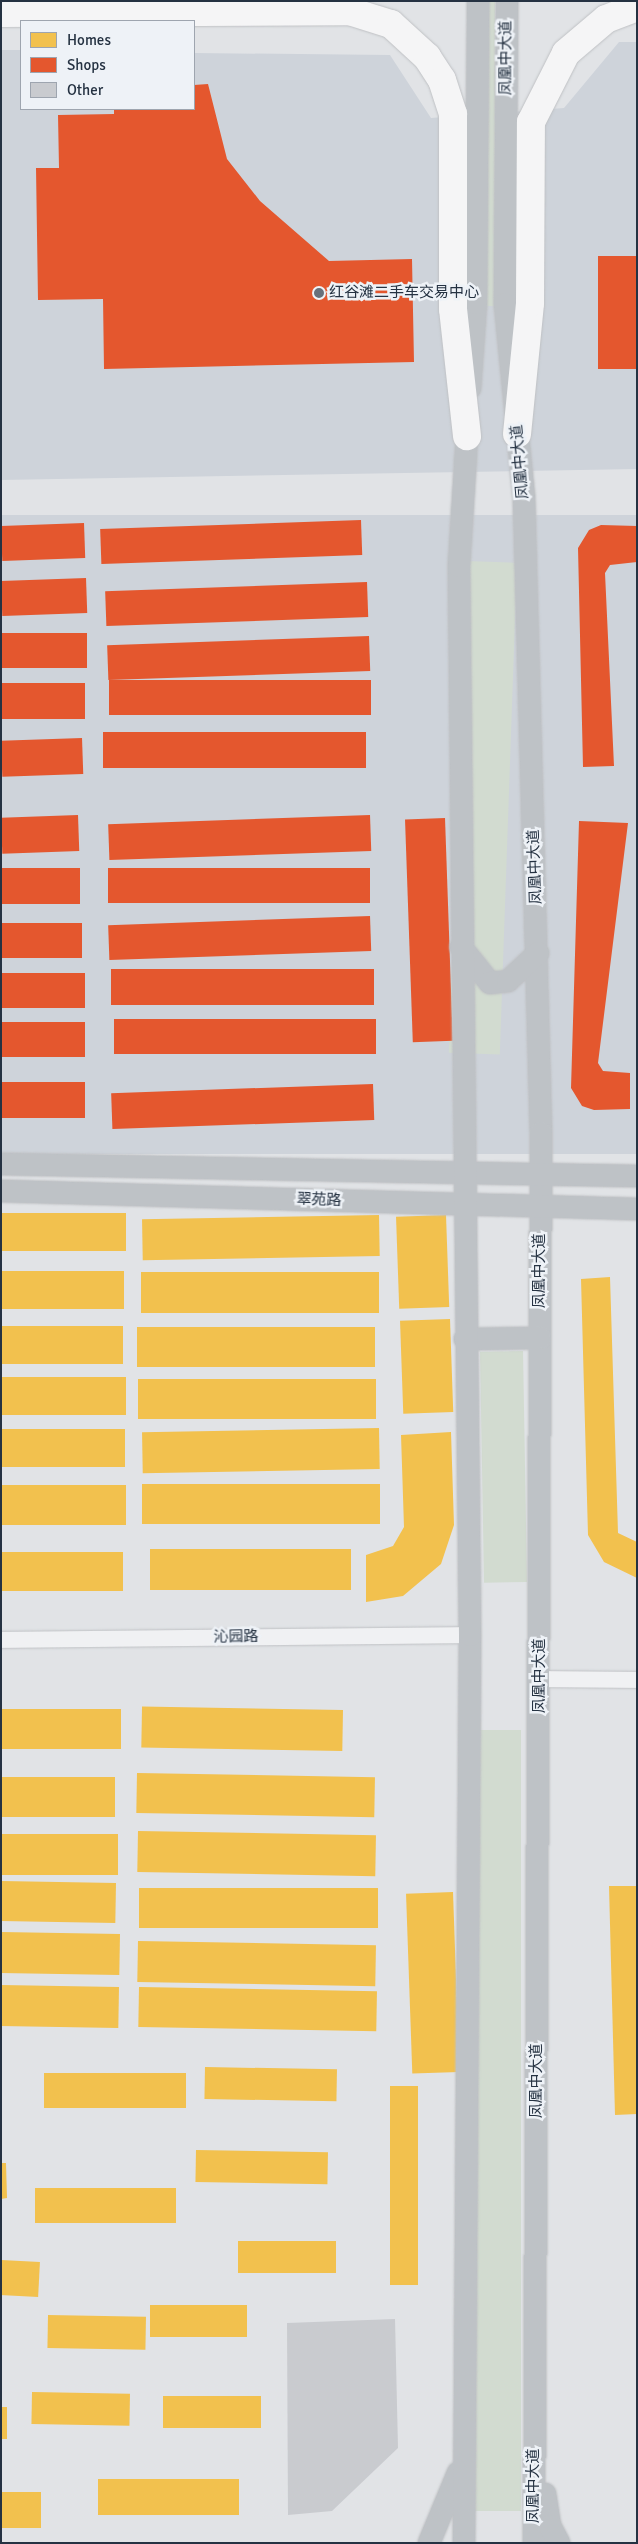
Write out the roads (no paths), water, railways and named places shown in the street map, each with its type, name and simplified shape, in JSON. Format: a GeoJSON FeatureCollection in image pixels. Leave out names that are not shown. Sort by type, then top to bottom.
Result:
{"type":"FeatureCollection","features":[{"type":"Feature","properties":{"kind":"highway"},"geometry":{"type":"LineString","coordinates":[[518,434],[530,303],[531,122],[566,53],[606,19],[637,7]]}},
{"type":"Feature","properties":{"kind":"highway"},"geometry":{"type":"LineString","coordinates":[[1,13],[349,11],[399,30],[427,57],[442,80],[453,114],[453,309],[467,436]]}},
{"type":"Feature","properties":{"kind":"main road","name":"凤凰中大道"},"geometry":{"type":"LineString","coordinates":[[464,2543],[470,1635],[462,1204],[459,566],[476,303],[478,1]]}},
{"type":"Feature","properties":{"kind":"main road","name":"凤凰中大道"},"geometry":{"type":"LineString","coordinates":[[507,1],[505,304],[524,498],[538,953],[541,1174],[540,1679],[534,2543]]}},
{"type":"Feature","properties":{"kind":"main road"},"geometry":{"type":"LineString","coordinates":[[461,947],[490,983],[508,981],[538,953]]}},
{"type":"Feature","properties":{"kind":"main road"},"geometry":{"type":"LineString","coordinates":[[1,1164],[462,1170],[637,1176]]}},
{"type":"Feature","properties":{"kind":"main road","name":"翠苑路"},"geometry":{"type":"LineString","coordinates":[[1,1191],[462,1204],[540,1208],[637,1209]]}},
{"type":"Feature","properties":{"kind":"main road"},"geometry":{"type":"LineString","coordinates":[[465,1339],[540,1338]]}},
{"type":"Feature","properties":{"kind":"main road"},"geometry":{"type":"LineString","coordinates":[[535,2420],[550,2526],[558,2543]]}},
{"type":"Feature","properties":{"kind":"main road"},"geometry":{"type":"LineString","coordinates":[[429,2543],[464,2453]]}},
{"type":"Feature","properties":{"kind":"street"},"geometry":{"type":"LineString","coordinates":[[606,19],[637,16]]}},
{"type":"Feature","properties":{"kind":"street","name":"沁园路"},"geometry":{"type":"LineString","coordinates":[[1,1640],[470,1635]]}},
{"type":"Feature","properties":{"kind":"street"},"geometry":{"type":"LineString","coordinates":[[540,1679],[637,1680]]}},
{"type":"Feature","properties":{"kind":"place","name":"红谷滩二手车交易中心"},"geometry":{"type":"Point","coordinates":[319,293]}}]}
